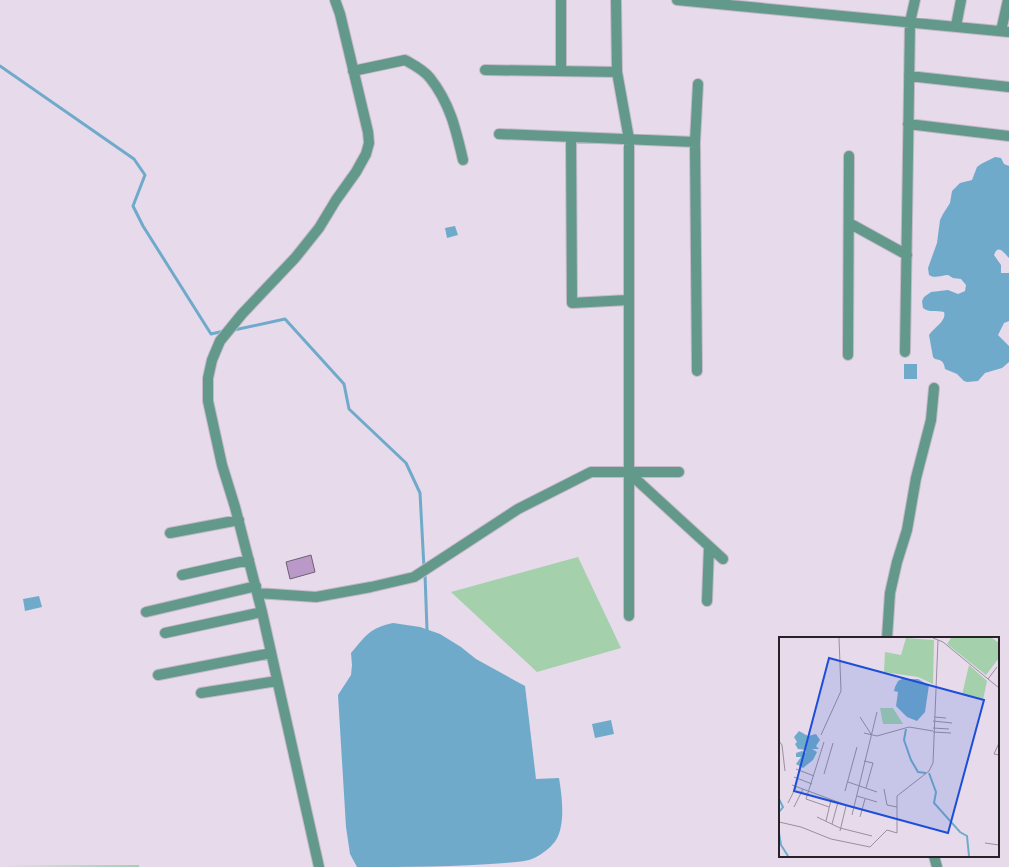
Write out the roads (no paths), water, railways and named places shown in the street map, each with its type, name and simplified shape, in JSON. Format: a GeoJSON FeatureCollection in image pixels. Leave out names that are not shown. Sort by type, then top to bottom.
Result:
{"type":"FeatureCollection","features":[{"type":"Feature","properties":{"kind":"street"},"geometry":{"type":"LineString","coordinates":[[319,867],[262,612],[239,520],[222,465],[208,401],[208,378],[212,360],[220,341],[242,314],[295,258],[314,234],[356,172],[370,143],[340,14],[335,0]]}},
{"type":"Feature","properties":{"kind":"street"},"geometry":{"type":"LineString","coordinates":[[561,0],[561,72]]}},
{"type":"Feature","properties":{"kind":"street"},"geometry":{"type":"LineString","coordinates":[[616,0],[617,72],[629,139],[629,616]]}},
{"type":"Feature","properties":{"kind":"street"},"geometry":{"type":"LineString","coordinates":[[678,0],[769,4],[910,22],[1005,31],[1008,0]]}},
{"type":"Feature","properties":{"kind":"street"},"geometry":{"type":"LineString","coordinates":[[905,352],[910,22],[914,0]]}},
{"type":"Feature","properties":{"kind":"street"},"geometry":{"type":"LineString","coordinates":[[956,26],[961,0]]}},
{"type":"Feature","properties":{"kind":"street"},"geometry":{"type":"LineString","coordinates":[[353,71],[405,60],[418,68],[429,77],[449,110],[454,123],[463,160]]}},
{"type":"Feature","properties":{"kind":"street"},"geometry":{"type":"LineString","coordinates":[[485,70],[617,72]]}},
{"type":"Feature","properties":{"kind":"street"},"geometry":{"type":"LineString","coordinates":[[909,76],[1009,87]]}},
{"type":"Feature","properties":{"kind":"street"},"geometry":{"type":"LineString","coordinates":[[697,372],[695,142],[698,84]]}},
{"type":"Feature","properties":{"kind":"street"},"geometry":{"type":"LineString","coordinates":[[908,124],[1009,136]]}},
{"type":"Feature","properties":{"kind":"street"},"geometry":{"type":"LineString","coordinates":[[499,134],[695,142]]}},
{"type":"Feature","properties":{"kind":"street"},"geometry":{"type":"LineString","coordinates":[[571,137],[572,303],[628,300]]}},
{"type":"Feature","properties":{"kind":"street"},"geometry":{"type":"LineString","coordinates":[[848,355],[849,156]]}},
{"type":"Feature","properties":{"kind":"street"},"geometry":{"type":"LineString","coordinates":[[849,223],[907,255]]}},
{"type":"Feature","properties":{"kind":"street"},"geometry":{"type":"LineString","coordinates":[[887,637],[890,593],[897,562],[907,530],[916,478],[931,420],[934,388]]}},
{"type":"Feature","properties":{"kind":"street"},"geometry":{"type":"LineString","coordinates":[[146,612],[256,590],[316,597],[414,577],[518,510],[591,472],[679,472]]}},
{"type":"Feature","properties":{"kind":"street"},"geometry":{"type":"LineString","coordinates":[[628,472],[723,559]]}},
{"type":"Feature","properties":{"kind":"street"},"geometry":{"type":"LineString","coordinates":[[170,533],[239,520]]}},
{"type":"Feature","properties":{"kind":"street"},"geometry":{"type":"LineString","coordinates":[[707,601],[709,546]]}},
{"type":"Feature","properties":{"kind":"street"},"geometry":{"type":"LineString","coordinates":[[182,575],[249,560]]}},
{"type":"Feature","properties":{"kind":"street"},"geometry":{"type":"LineString","coordinates":[[165,633],[262,612]]}},
{"type":"Feature","properties":{"kind":"street"},"geometry":{"type":"LineString","coordinates":[[158,675],[271,654]]}},
{"type":"Feature","properties":{"kind":"street"},"geometry":{"type":"LineString","coordinates":[[201,693],[277,681]]}},
{"type":"Feature","properties":{"kind":"street"},"geometry":{"type":"LineString","coordinates":[[934,857],[937,867]]}},
{"type":"Feature","properties":{"kind":"water"},"geometry":{"type":"Polygon","coordinates":[[[995,157],[1001,158],[1004,164],[1009,166],[1009,258],[1002,250],[997,250],[994,255],[1001,265],[1001,273],[1009,273],[1009,321],[1004,323],[998,335],[1009,346],[1009,362],[1002,368],[985,373],[978,381],[967,382],[957,374],[945,369],[942,362],[933,357],[929,335],[944,318],[944,312],[925,310],[923,308],[922,301],[924,297],[931,292],[948,290],[958,294],[965,291],[966,285],[961,279],[953,278],[948,275],[936,277],[931,276],[929,275],[928,268],[937,243],[940,220],[950,203],[952,191],[960,183],[972,180],[977,167],[995,157]]]}},
{"type":"Feature","properties":{"kind":"water"},"geometry":{"type":"Polygon","coordinates":[[[455,226],[458,235],[447,238],[445,228],[455,226]]]}},
{"type":"Feature","properties":{"kind":"water"},"geometry":{"type":"Polygon","coordinates":[[[904,364],[917,364],[917,379],[904,379],[904,364]]]}},
{"type":"Feature","properties":{"kind":"water"},"geometry":{"type":"Polygon","coordinates":[[[39,596],[42,607],[25,611],[23,599],[39,596]]]}},
{"type":"Feature","properties":{"kind":"water"},"geometry":{"type":"Polygon","coordinates":[[[393,623],[420,627],[440,634],[461,647],[476,659],[525,686],[536,779],[559,778],[561,794],[562,822],[560,831],[557,839],[541,854],[526,861],[517,862],[431,866],[357,867],[350,854],[346,827],[338,695],[351,675],[351,653],[373,630],[393,623]]]}},
{"type":"Feature","properties":{"kind":"water"},"geometry":{"type":"Polygon","coordinates":[[[611,720],[614,734],[595,738],[592,724],[611,720]]]}},
{"type":"Feature","properties":{"kind":"waterway"},"geometry":{"type":"LineString","coordinates":[[0,66],[134,159],[145,175],[133,206],[143,226],[211,334],[224,331]]}},
{"type":"Feature","properties":{"kind":"waterway"},"geometry":{"type":"LineString","coordinates":[[234,330],[285,319],[344,384],[349,409],[406,463],[420,493],[424,568]]}},
{"type":"Feature","properties":{"kind":"waterway"},"geometry":{"type":"LineString","coordinates":[[425,574],[427,630]]}}]}
